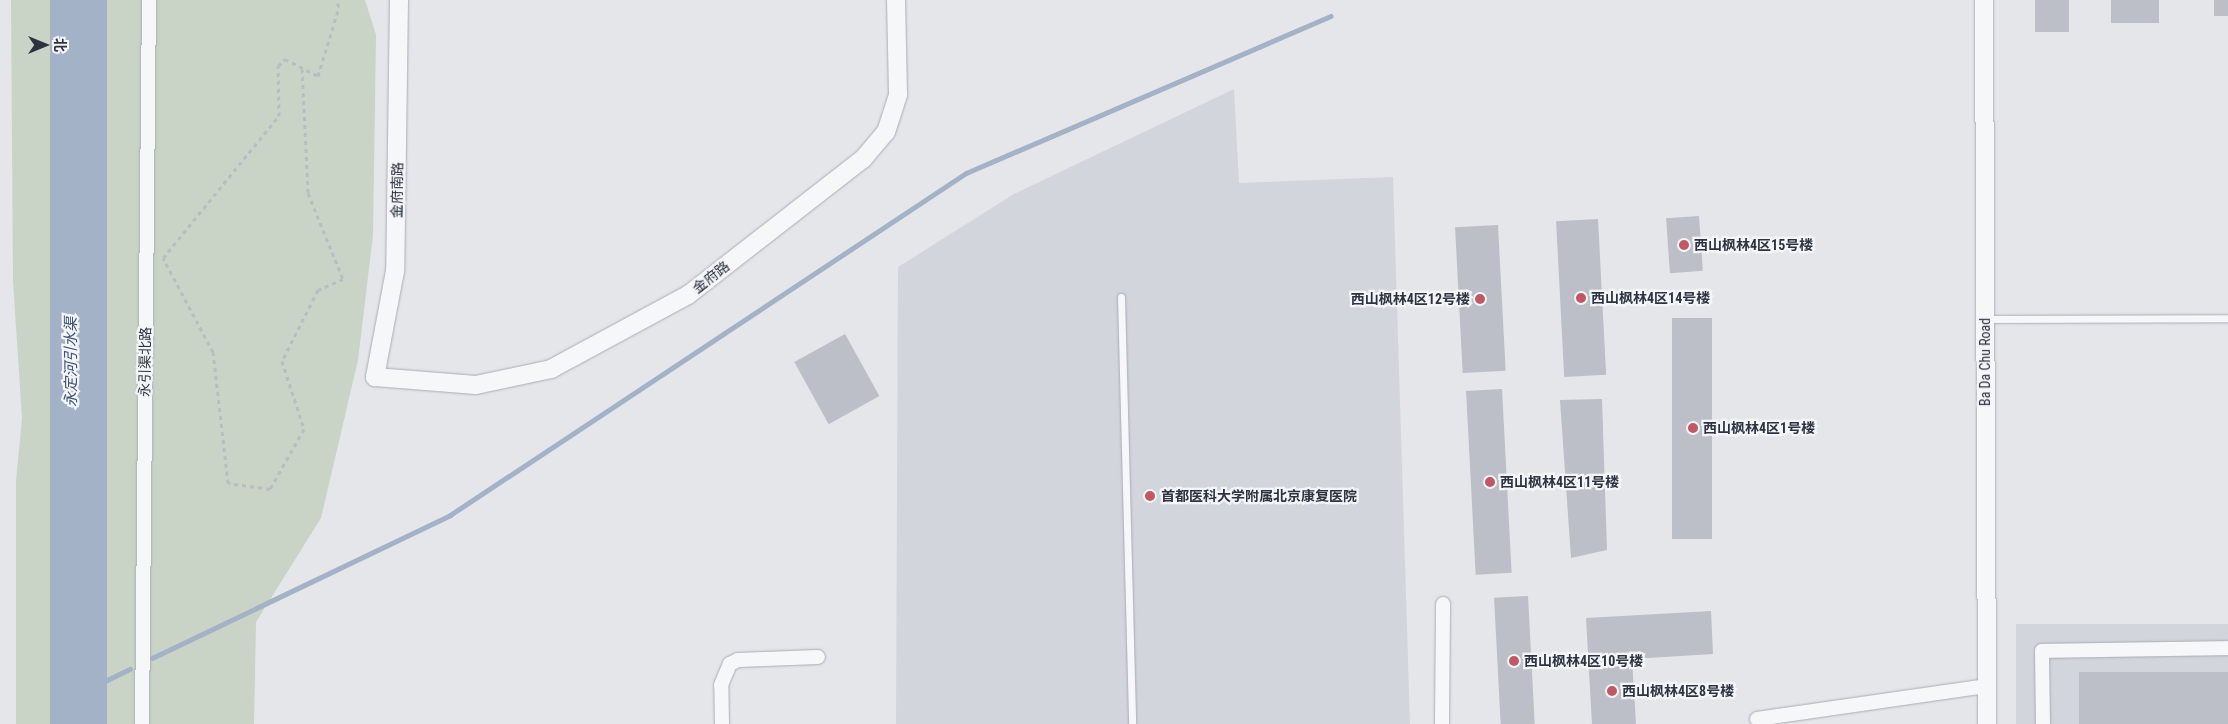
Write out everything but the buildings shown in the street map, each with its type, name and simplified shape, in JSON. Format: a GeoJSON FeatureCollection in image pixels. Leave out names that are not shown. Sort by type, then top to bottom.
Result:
{"type":"FeatureCollection","features":[{"type":"Feature","properties":{"kind":"street","name":"永引渠北路"},"geometry":{"type":"LineString","coordinates":[[142,724],[149,0]]}},
{"type":"Feature","properties":{"kind":"street","name":"金府南路"},"geometry":{"type":"LineString","coordinates":[[375,377],[395,271],[399,0]]}},
{"type":"Feature","properties":{"kind":"street","name":"金府路"},"geometry":{"type":"LineString","coordinates":[[375,377],[476,385],[551,369],[688,295],[863,159],[886,132],[898,94],[896,0]]}},
{"type":"Feature","properties":{"kind":"street","name":"Ba Da Chu Road"},"geometry":{"type":"LineString","coordinates":[[1984,0],[1986,724]]}},
{"type":"Feature","properties":{"kind":"street"},"geometry":{"type":"LineString","coordinates":[[1442,724],[1443,604]]}},
{"type":"Feature","properties":{"kind":"street"},"geometry":{"type":"LineString","coordinates":[[2043,724],[2042,651],[2228,648]]}},
{"type":"Feature","properties":{"kind":"street"},"geometry":{"type":"LineString","coordinates":[[722,724],[721,685],[730,664],[738,660],[818,657]]}},
{"type":"Feature","properties":{"kind":"street"},"geometry":{"type":"LineString","coordinates":[[1757,720],[1986,686]]}},
{"type":"Feature","properties":{"kind":"lane"},"geometry":{"type":"LineString","coordinates":[[1121,296],[1132,724]]}},
{"type":"Feature","properties":{"kind":"lane"},"geometry":{"type":"LineString","coordinates":[[1985,319],[2228,318]]}},
{"type":"Feature","properties":{"kind":"path"},"geometry":{"type":"LineString","coordinates":[[302,68],[308,192],[343,279],[318,290],[282,361],[304,429],[270,489],[228,483],[213,352],[163,258],[279,116],[278,66],[285,59],[318,76],[339,7],[336,0]]}},
{"type":"Feature","properties":{"kind":"shaded area"},"geometry":{"type":"Polygon","coordinates":[[[11,0],[365,0],[376,35],[373,235],[358,360],[321,518],[256,622],[254,724],[16,724],[16,482],[22,418],[13,281],[11,0]]]}},
{"type":"Feature","properties":{"kind":"shaded area","name":"首都医科大学附属北京康复医院"},"geometry":{"type":"Polygon","coordinates":[[[1234,89],[1239,183],[1393,177],[1410,724],[896,724],[898,267],[1014,194],[1234,89]]]}},
{"type":"Feature","properties":{"kind":"shaded area"},"geometry":{"type":"Polygon","coordinates":[[[2016,624],[2228,624],[2228,724],[2016,724],[2016,624]]]}},
{"type":"Feature","properties":{"kind":"water","name":"永定河引水渠"},"geometry":{"type":"Polygon","coordinates":[[[50,0],[107,0],[107,724],[50,724],[50,0]]]}},
{"type":"Feature","properties":{"kind":"waterway"},"geometry":{"type":"LineString","coordinates":[[152,658],[450,515],[966,173],[1331,16]]}},
{"type":"Feature","properties":{"kind":"waterway"},"geometry":{"type":"LineString","coordinates":[[103,682],[130,669]]}},
{"type":"Feature","properties":{"kind":"place","name":"西山枫林4区15号楼"},"geometry":{"type":"Point","coordinates":[1684,245]}},
{"type":"Feature","properties":{"kind":"place","name":"西山枫林4区14号楼"},"geometry":{"type":"Point","coordinates":[1581,298]}},
{"type":"Feature","properties":{"kind":"place","name":"西山枫林4区12号楼"},"geometry":{"type":"Point","coordinates":[1480,299]}},
{"type":"Feature","properties":{"kind":"place","name":"西山枫林4区1号楼"},"geometry":{"type":"Point","coordinates":[1693,428]}},
{"type":"Feature","properties":{"kind":"place","name":"西山枫林4区11号楼"},"geometry":{"type":"Point","coordinates":[1490,482]}},
{"type":"Feature","properties":{"kind":"place","name":"首都医科大学附属北京康复医院"},"geometry":{"type":"Point","coordinates":[1150,496]}},
{"type":"Feature","properties":{"kind":"place","name":"西山枫林4区10号楼"},"geometry":{"type":"Point","coordinates":[1514,661]}},
{"type":"Feature","properties":{"kind":"place","name":"西山枫林4区8号楼"},"geometry":{"type":"Point","coordinates":[1612,691]}}]}
